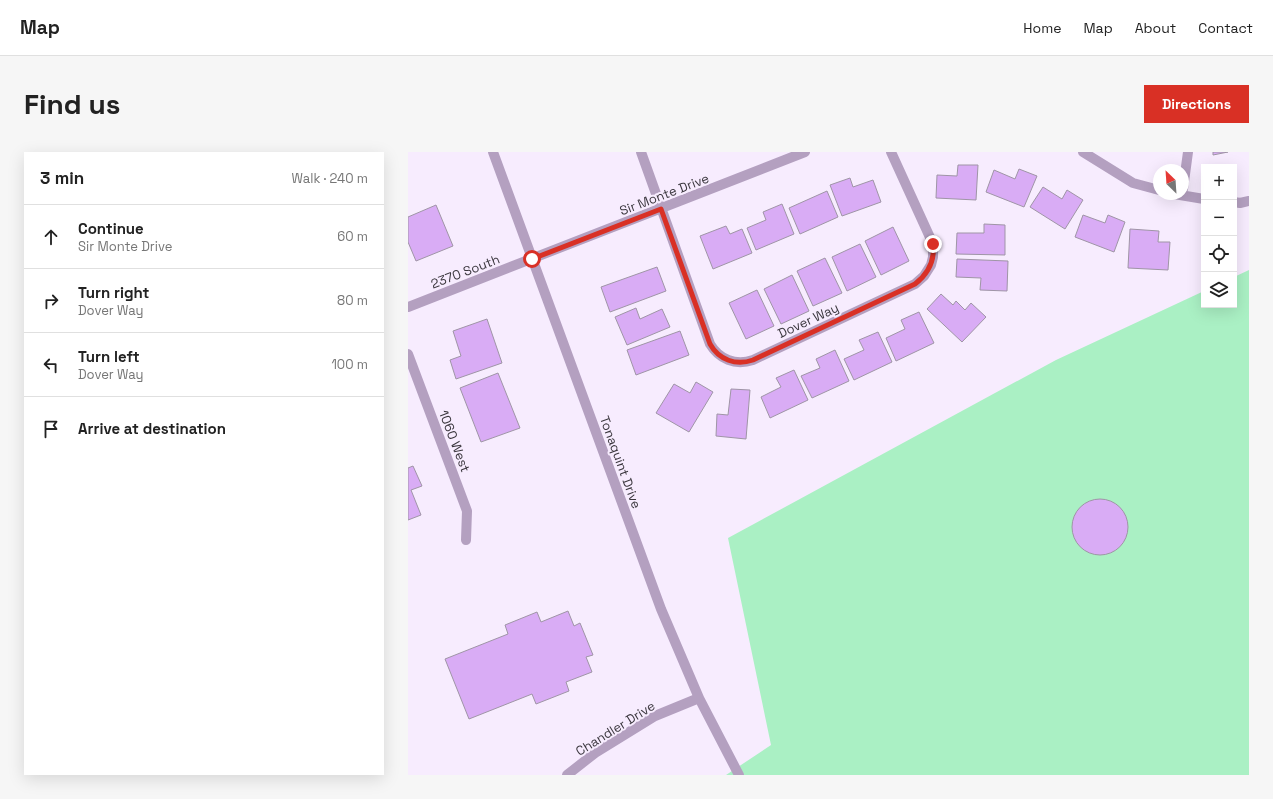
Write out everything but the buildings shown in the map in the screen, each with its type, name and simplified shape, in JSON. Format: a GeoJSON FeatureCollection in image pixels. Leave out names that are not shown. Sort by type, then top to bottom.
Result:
{"type":"FeatureCollection","features":[{"type":"Feature","properties":{"kind":"street","name":"Tonaquint Drive"},"geometry":{"type":"LineString","coordinates":[[494,152],[661,609],[699,698],[739,775]]}},
{"type":"Feature","properties":{"kind":"street","name":"Dover Way"},"geometry":{"type":"LineString","coordinates":[[641,152],[710,344],[717,354],[724,359],[736,362],[749,362],[915,284],[927,273],[933,257],[932,240],[891,152]]}},
{"type":"Feature","properties":{"kind":"street","name":"Sir Monte Drive"},"geometry":{"type":"LineString","coordinates":[[532,259],[804,152]]}},
{"type":"Feature","properties":{"kind":"street"},"geometry":{"type":"LineString","coordinates":[[1083,152],[1133,183],[1153,188]]}},
{"type":"Feature","properties":{"kind":"street"},"geometry":{"type":"LineString","coordinates":[[1186,164],[1188,152]]}},
{"type":"Feature","properties":{"kind":"street"},"geometry":{"type":"LineString","coordinates":[[1189,195],[1201,198]]}},
{"type":"Feature","properties":{"kind":"street"},"geometry":{"type":"LineString","coordinates":[[1237,202],[1249,200]]}},
{"type":"Feature","properties":{"kind":"street","name":"2370 South"},"geometry":{"type":"LineString","coordinates":[[408,308],[532,259]]}},
{"type":"Feature","properties":{"kind":"street","name":"1060 West"},"geometry":{"type":"LineString","coordinates":[[408,354],[467,511],[466,540]]}},
{"type":"Feature","properties":{"kind":"street","name":"Chandler Drive"},"geometry":{"type":"LineString","coordinates":[[567,775],[595,753],[655,716],[699,698]]}},
{"type":"Feature","properties":{"kind":"green space"},"geometry":{"type":"Polygon","coordinates":[[[1249,270],[1249,775],[726,775],[771,745],[728,538],[1056,360],[1201,292],[1201,308],[1237,308],[1237,276],[1249,270]]]}},
{"type":"Feature","properties":{"kind":"route"},"geometry":{"type":"LineString","coordinates":[[532,259],[661,209],[710,344],[717,354],[724,359],[740,363],[753,360],[915,284],[927,273],[931,265],[933,257],[933,244]]}}]}
